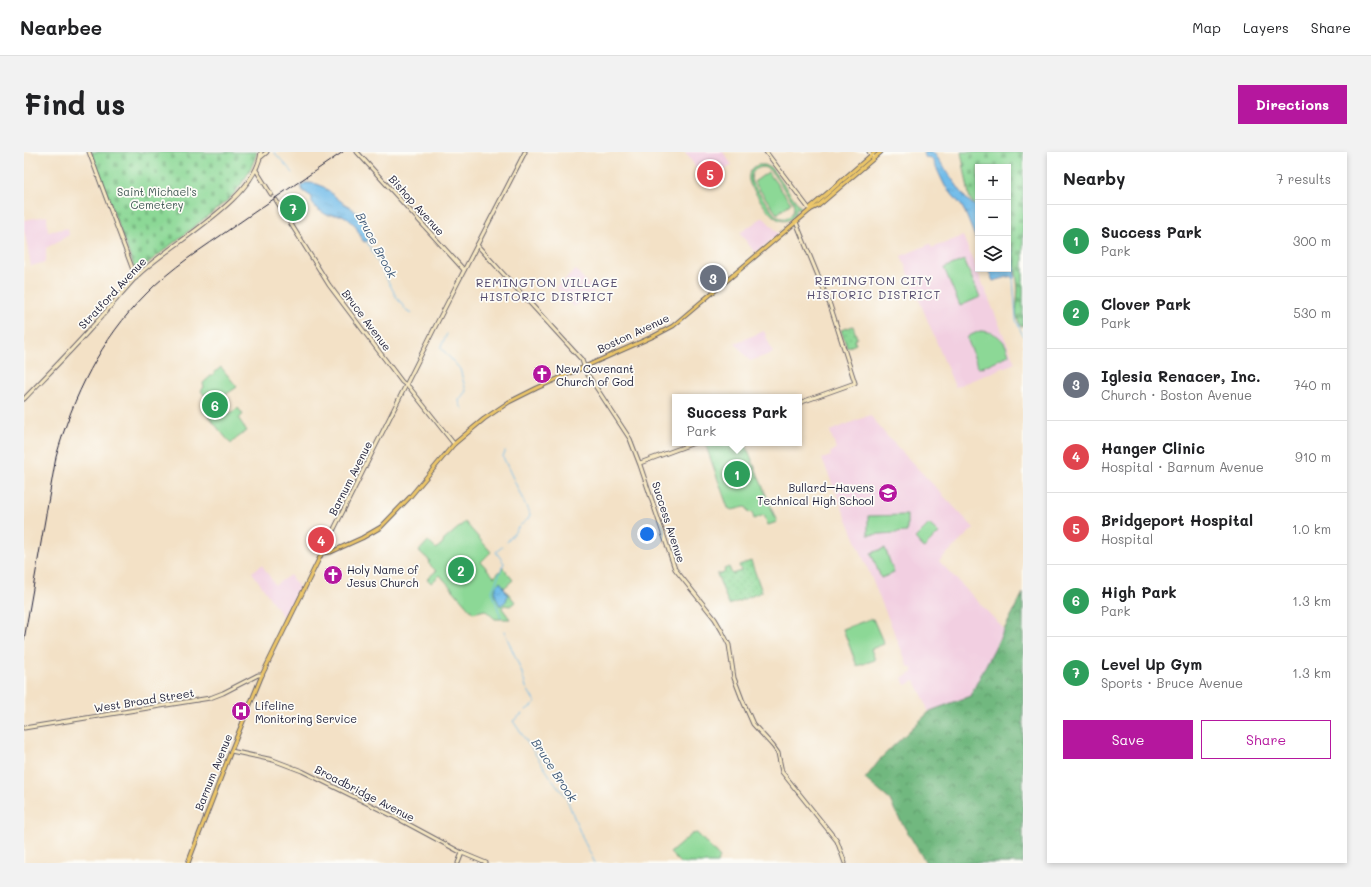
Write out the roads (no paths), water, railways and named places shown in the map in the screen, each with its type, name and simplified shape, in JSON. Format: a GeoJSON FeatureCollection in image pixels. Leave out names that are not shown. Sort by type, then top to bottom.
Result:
{"type":"FeatureCollection","features":[{"type":"Feature","properties":{"kind":"main road","name":"Boston Avenue"},"geometry":{"type":"LineString","coordinates":[[322,553],[330,552],[362,538],[381,527],[409,498],[454,444],[484,419],[511,401],[673,326],[810,210],[818,206],[862,166],[875,152]]}},
{"type":"Feature","properties":{"kind":"main road","name":"Boston Avenue"},"geometry":{"type":"LineString","coordinates":[[872,155],[881,152]]}},
{"type":"Feature","properties":{"kind":"main road","name":"Barnum Avenue"},"geometry":{"type":"LineString","coordinates":[[188,863],[262,675],[322,553]]}},
{"type":"Feature","properties":{"kind":"street"},"geometry":{"type":"LineString","coordinates":[[89,152],[136,278]]}},
{"type":"Feature","properties":{"kind":"street","name":"Stratford Avenue"},"geometry":{"type":"LineString","coordinates":[[24,399],[93,327],[136,278],[157,259],[226,207],[242,190],[256,170],[261,157],[261,152]]}},
{"type":"Feature","properties":{"kind":"street"},"geometry":{"type":"LineString","coordinates":[[261,157],[267,152]]}},
{"type":"Feature","properties":{"kind":"street","name":"Bishop Avenue"},"geometry":{"type":"LineString","coordinates":[[357,152],[464,270]]}},
{"type":"Feature","properties":{"kind":"street","name":"Barnum Avenue"},"geometry":{"type":"LineString","coordinates":[[322,553],[525,152]]}},
{"type":"Feature","properties":{"kind":"street"},"geometry":{"type":"LineString","coordinates":[[766,152],[810,210]]}},
{"type":"Feature","properties":{"kind":"street"},"geometry":{"type":"LineString","coordinates":[[256,170],[271,194]]}},
{"type":"Feature","properties":{"kind":"street","name":"Bruce Avenue"},"geometry":{"type":"LineString","coordinates":[[276,200],[329,285],[402,382],[454,444]]}},
{"type":"Feature","properties":{"kind":"street"},"geometry":{"type":"LineString","coordinates":[[796,222],[830,305],[855,383],[802,402]]}},
{"type":"Feature","properties":{"kind":"street","name":"Success Avenue"},"geometry":{"type":"LineString","coordinates":[[477,245],[582,360],[586,371],[630,439],[640,463],[675,569],[715,618],[726,638],[730,648],[735,682],[752,722],[777,750],[782,772],[837,841],[845,863]]}},
{"type":"Feature","properties":{"kind":"street"},"geometry":{"type":"LineString","coordinates":[[640,463],[686,446]]}},
{"type":"Feature","properties":{"kind":"street","name":"West Broad Street"},"geometry":{"type":"LineString","coordinates":[[24,728],[210,698],[223,693],[257,675],[262,675]]}},
{"type":"Feature","properties":{"kind":"street","name":"Broadbridge Avenue"},"geometry":{"type":"LineString","coordinates":[[231,751],[273,760],[302,771],[395,817],[462,853],[486,863]]}},
{"type":"Feature","properties":{"kind":"street"},"geometry":{"type":"LineString","coordinates":[[458,863],[462,853]]}},
{"type":"Feature","properties":{"kind":"water"},"geometry":{"type":"Polygon","coordinates":[[[923,152],[934,153],[967,200],[975,206],[975,237],[961,205],[945,186],[932,159],[926,158],[923,152]]]}},
{"type":"Feature","properties":{"kind":"water"},"geometry":{"type":"Polygon","coordinates":[[[305,183],[317,184],[326,188],[343,203],[350,207],[360,217],[366,226],[369,240],[365,242],[363,241],[355,225],[346,217],[342,215],[327,215],[317,209],[312,203],[312,197],[303,191],[301,186],[305,183]]]}},
{"type":"Feature","properties":{"kind":"water"},"geometry":{"type":"Polygon","coordinates":[[[1011,248],[1015,277],[1013,279],[1011,276],[993,281],[989,272],[1011,272],[1011,248]]]}},
{"type":"Feature","properties":{"kind":"water"},"geometry":{"type":"Polygon","coordinates":[[[500,582],[508,595],[506,601],[500,606],[495,591],[500,582]]]}},
{"type":"Feature","properties":{"kind":"waterway","name":"Bruce Brook"},"geometry":{"type":"LineString","coordinates":[[274,152],[293,173]]}},
{"type":"Feature","properties":{"kind":"waterway","name":"Bruce Brook"},"geometry":{"type":"LineString","coordinates":[[366,240],[397,298],[406,310],[412,313]]}},
{"type":"Feature","properties":{"kind":"waterway"},"geometry":{"type":"LineString","coordinates":[[1013,277],[1016,320],[1023,336]]}},
{"type":"Feature","properties":{"kind":"waterway","name":"Bruce Brook"},"geometry":{"type":"LineString","coordinates":[[447,334],[441,348],[460,369],[466,391],[459,400],[463,409]]}},
{"type":"Feature","properties":{"kind":"waterway","name":"Bruce Brook"},"geometry":{"type":"LineString","coordinates":[[505,451],[503,456],[504,459],[530,515],[507,542]]}},
{"type":"Feature","properties":{"kind":"waterway","name":"Bruce Brook"},"geometry":{"type":"LineString","coordinates":[[501,618],[492,591],[504,563],[496,552],[502,547]]}},
{"type":"Feature","properties":{"kind":"waterway","name":"Bruce Brook"},"geometry":{"type":"LineString","coordinates":[[504,631],[521,670],[526,687],[535,702],[535,704],[526,710]]}},
{"type":"Feature","properties":{"kind":"waterway","name":"Bruce Brook"},"geometry":{"type":"LineString","coordinates":[[522,714],[513,721],[566,797],[582,837],[595,863]]}},
{"type":"Feature","properties":{"kind":"tunnel"},"geometry":{"type":"LineString","coordinates":[[271,194],[276,200]]}},
{"type":"Feature","properties":{"kind":"railway"},"geometry":{"type":"LineString","coordinates":[[24,640],[56,457],[80,390],[102,349],[130,311],[146,294],[177,267],[343,152]]}},
{"type":"Feature","properties":{"kind":"place","name":"Bridgeport Hospital"},"geometry":{"type":"Point","coordinates":[710,174]}},
{"type":"Feature","properties":{"kind":"place","name":"Level Up Gym"},"geometry":{"type":"Point","coordinates":[293,208]}},
{"type":"Feature","properties":{"kind":"place","name":"Iglesia Renacer, Inc."},"geometry":{"type":"Point","coordinates":[713,278]}},
{"type":"Feature","properties":{"kind":"place","name":"New Covenant Church of God"},"geometry":{"type":"Point","coordinates":[542,374]}},
{"type":"Feature","properties":{"kind":"place","name":"High Park"},"geometry":{"type":"Point","coordinates":[215,405]}},
{"type":"Feature","properties":{"kind":"place","name":"Success Park"},"geometry":{"type":"Point","coordinates":[737,474]}},
{"type":"Feature","properties":{"kind":"place","name":"Bullard–Havens Technical High School"},"geometry":{"type":"Point","coordinates":[888,493]}},
{"type":"Feature","properties":{"kind":"place","name":"Hanger Clinic"},"geometry":{"type":"Point","coordinates":[321,540]}},
{"type":"Feature","properties":{"kind":"place","name":"Clover Park"},"geometry":{"type":"Point","coordinates":[461,570]}},
{"type":"Feature","properties":{"kind":"place","name":"Holy Name of Jesus Church"},"geometry":{"type":"Point","coordinates":[333,575]}},
{"type":"Feature","properties":{"kind":"place","name":"Lifeline Monitoring Service"},"geometry":{"type":"Point","coordinates":[241,711]}},
{"type":"Feature","properties":{"kind":"district","name":"REMINGTON CITY HISTORIC DISTRICT"},"geometry":{"type":"Point","coordinates":[874,287]}},
{"type":"Feature","properties":{"kind":"district","name":"REMINGTON VILLAGE HISTORIC DISTRICT"},"geometry":{"type":"Point","coordinates":[547,289]}},
{"type":"Feature","properties":{"kind":"park label","name":"Saint Michael's Cemetery"},"geometry":{"type":"Point","coordinates":[157,197]}}]}
